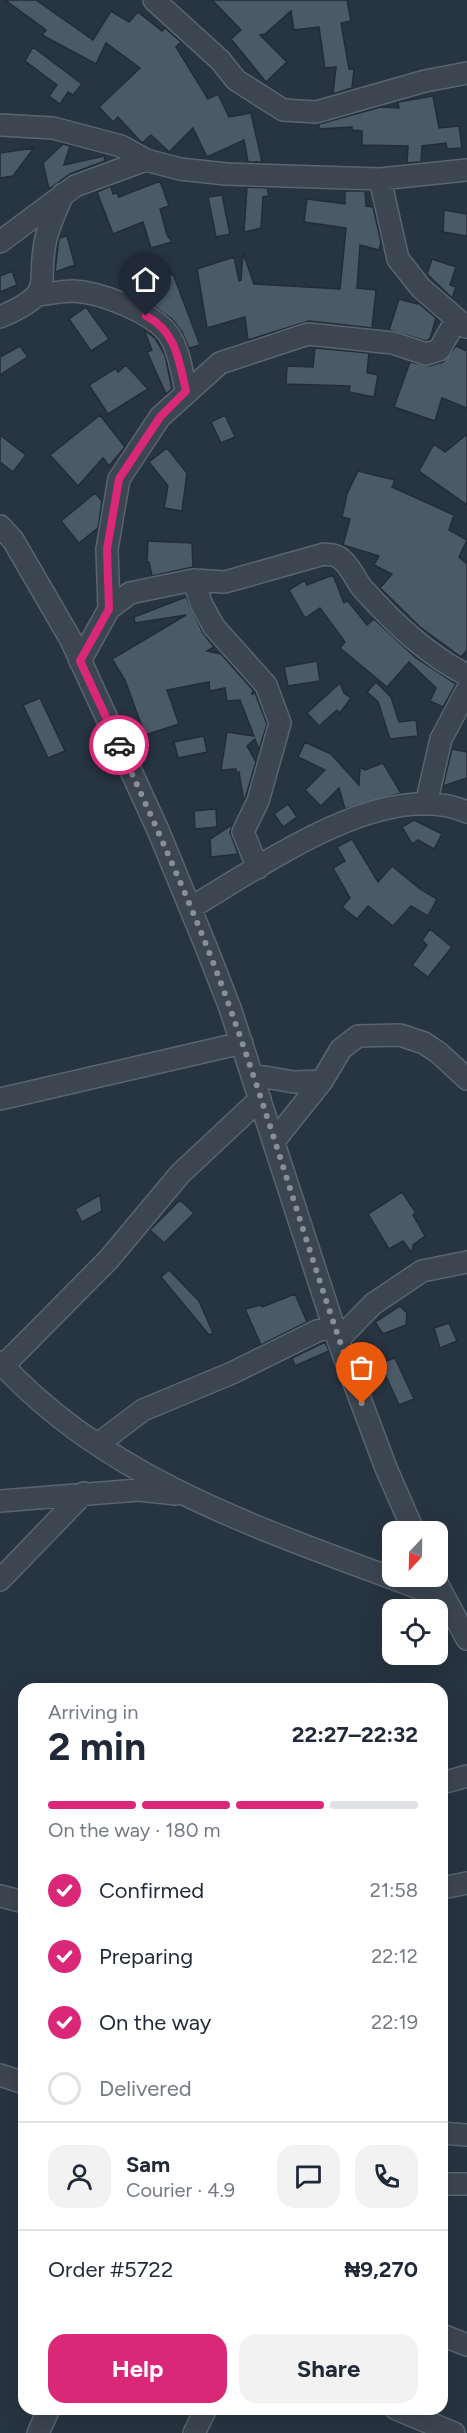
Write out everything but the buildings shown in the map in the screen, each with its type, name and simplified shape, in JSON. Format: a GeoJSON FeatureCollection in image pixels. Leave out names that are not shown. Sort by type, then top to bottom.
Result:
{"type":"FeatureCollection","features":[{"type":"Feature","properties":{"kind":"street"},"geometry":{"type":"LineString","coordinates":[[154,0],[220,60],[236,80],[283,110],[316,112],[425,81],[467,73]]}},
{"type":"Feature","properties":{"kind":"street"},"geometry":{"type":"LineString","coordinates":[[0,125],[53,128],[121,146],[146,160],[180,169],[226,174],[380,179],[467,170]]}},
{"type":"Feature","properties":{"kind":"street"},"geometry":{"type":"LineString","coordinates":[[0,242],[63,194],[104,174],[146,160]]}},
{"type":"Feature","properties":{"kind":"street"},"geometry":{"type":"LineString","coordinates":[[109,609],[107,549],[119,479],[160,417],[186,391],[220,363],[308,334],[393,343],[426,354],[439,350],[461,324],[421,288],[398,259],[380,179]]}},
{"type":"Feature","properties":{"kind":"street"},"geometry":{"type":"LineString","coordinates":[[0,317],[19,309],[37,295],[43,285],[46,239],[63,194]]}},
{"type":"Feature","properties":{"kind":"street"},"geometry":{"type":"LineString","coordinates":[[37,295],[73,291],[97,295],[158,322],[170,336],[177,353],[186,391]]}},
{"type":"Feature","properties":{"kind":"street"},"geometry":{"type":"LineString","coordinates":[[0,526],[13,540],[80,661],[190,908],[253,1075],[336,1333],[386,1468],[409,1521]]}},
{"type":"Feature","properties":{"kind":"street"},"geometry":{"type":"LineString","coordinates":[[80,661],[109,609],[130,593],[193,580],[225,582],[324,554],[335,555],[343,560],[362,587],[418,642],[446,665],[467,675]]}},
{"type":"Feature","properties":{"kind":"street"},"geometry":{"type":"LineString","coordinates":[[193,580],[202,605],[214,627],[266,685],[280,723],[258,801],[243,832],[258,868]]}},
{"type":"Feature","properties":{"kind":"street"},"geometry":{"type":"LineString","coordinates":[[426,804],[441,739],[467,690]]}},
{"type":"Feature","properties":{"kind":"street"},"geometry":{"type":"LineString","coordinates":[[190,908],[324,830],[360,816],[411,803],[450,805],[467,812]]}},
{"type":"Feature","properties":{"kind":"street"},"geometry":{"type":"LineString","coordinates":[[274,1141],[322,1081],[341,1049],[358,1036],[400,1035],[423,1043],[439,1053],[467,1079]]}},
{"type":"Feature","properties":{"kind":"street"},"geometry":{"type":"LineString","coordinates":[[0,1099],[242,1043]]}},
{"type":"Feature","properties":{"kind":"street"},"geometry":{"type":"LineString","coordinates":[[253,1075],[294,1082],[322,1081]]}},
{"type":"Feature","properties":{"kind":"street"},"geometry":{"type":"LineString","coordinates":[[260,1099],[180,1174],[109,1259],[2,1364],[65,1423],[185,1495],[442,1597]]}},
{"type":"Feature","properties":{"kind":"street"},"geometry":{"type":"LineString","coordinates":[[98,1444],[143,1410],[232,1373],[317,1332],[336,1333],[373,1304],[422,1271],[467,1262]]}},
{"type":"Feature","properties":{"kind":"street"},"geometry":{"type":"LineString","coordinates":[[0,1501],[139,1490],[185,1495]]}},
{"type":"Feature","properties":{"kind":"street"},"geometry":{"type":"LineString","coordinates":[[0,1580],[84,1493]]}},
{"type":"Feature","properties":{"kind":"street"},"geometry":{"type":"LineString","coordinates":[[438,1587],[467,1639]]}},
{"type":"Feature","properties":{"kind":"street"},"geometry":{"type":"LineString","coordinates":[[448,1781],[467,1776]]}},
{"type":"Feature","properties":{"kind":"street"},"geometry":{"type":"LineString","coordinates":[[448,1887],[467,1882]]}},
{"type":"Feature","properties":{"kind":"street"},"geometry":{"type":"LineString","coordinates":[[0,1896],[18,1900]]}},
{"type":"Feature","properties":{"kind":"street"},"geometry":{"type":"LineString","coordinates":[[0,2075],[18,2081]]}},
{"type":"Feature","properties":{"kind":"street"},"geometry":{"type":"LineString","coordinates":[[448,2133],[467,2135]]}},
{"type":"Feature","properties":{"kind":"street"},"geometry":{"type":"LineString","coordinates":[[448,2184],[467,2184]]}},
{"type":"Feature","properties":{"kind":"street"},"geometry":{"type":"LineString","coordinates":[[448,2337],[467,2345]]}},
{"type":"Feature","properties":{"kind":"street"},"geometry":{"type":"LineString","coordinates":[[38,2433],[46,2415]]}},
{"type":"Feature","properties":{"kind":"street"},"geometry":{"type":"LineString","coordinates":[[194,2433],[203,2415]]}},
{"type":"Feature","properties":{"kind":"street"},"geometry":{"type":"LineString","coordinates":[[410,2415],[454,2433]]}},
{"type":"Feature","properties":{"kind":"way so far"},"geometry":{"type":"LineString","coordinates":[[119,745],[158,830],[230,1008],[334,1326],[362,1404]]}},
{"type":"Feature","properties":{"kind":"route"},"geometry":{"type":"LineString","coordinates":[[119,745],[80,661],[109,609],[107,549],[119,479],[160,417],[186,391],[177,353],[170,336],[158,322],[146,316]]}}]}
